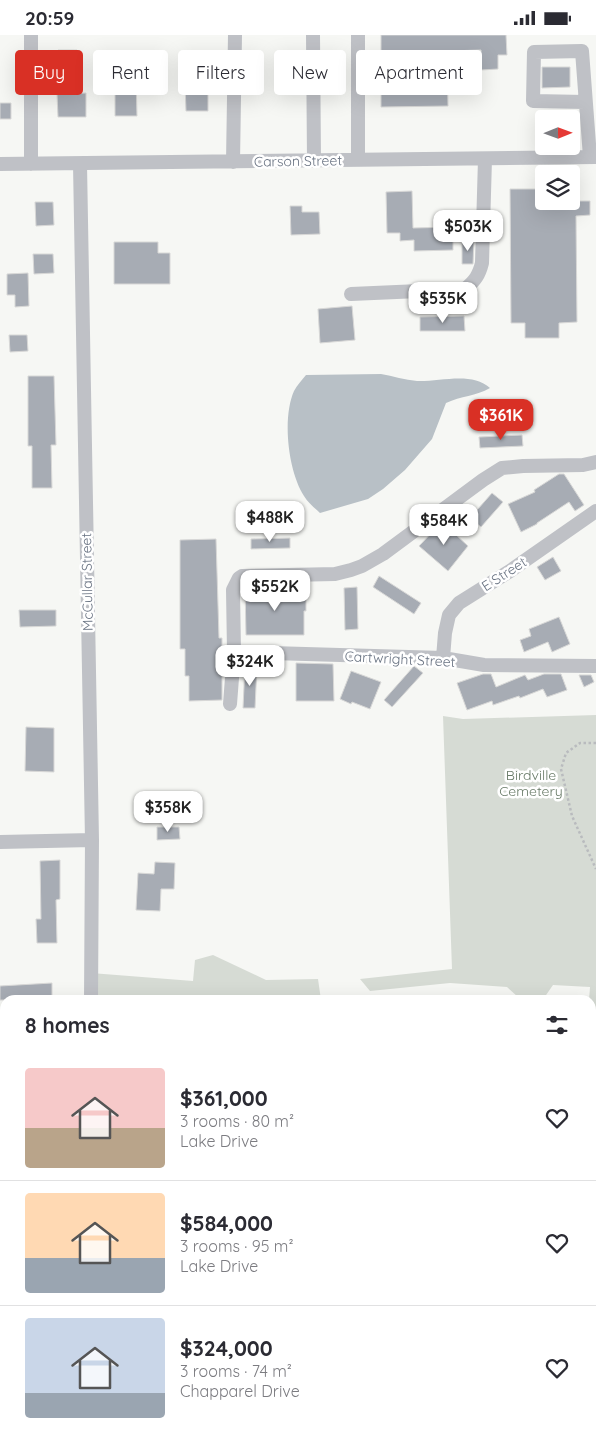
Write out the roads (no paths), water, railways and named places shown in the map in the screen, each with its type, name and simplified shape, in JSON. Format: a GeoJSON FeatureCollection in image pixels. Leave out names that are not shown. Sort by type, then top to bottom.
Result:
{"type":"FeatureCollection","features":[{"type":"Feature","properties":{"kind":"street"},"geometry":{"type":"LineString","coordinates":[[31,35],[31,164]]}},
{"type":"Feature","properties":{"kind":"street"},"geometry":{"type":"LineString","coordinates":[[233,162],[235,35]]}},
{"type":"Feature","properties":{"kind":"street"},"geometry":{"type":"LineString","coordinates":[[313,35],[314,161]]}},
{"type":"Feature","properties":{"kind":"street"},"geometry":{"type":"LineString","coordinates":[[358,35],[358,160]]}},
{"type":"Feature","properties":{"kind":"street"},"geometry":{"type":"LineString","coordinates":[[585,102],[533,101],[534,52],[582,51],[585,102],[593,157]]}},
{"type":"Feature","properties":{"kind":"street","name":"Carson Street"},"geometry":{"type":"LineString","coordinates":[[0,164],[593,157]]}},
{"type":"Feature","properties":{"kind":"street"},"geometry":{"type":"LineString","coordinates":[[350,294],[465,289],[473,283],[478,276],[482,263],[485,159]]}},
{"type":"Feature","properties":{"kind":"street","name":"McCullar Street"},"geometry":{"type":"LineString","coordinates":[[80,164],[92,840],[91,995]]}},
{"type":"Feature","properties":{"kind":"street"},"geometry":{"type":"LineString","coordinates":[[230,704],[234,652],[233,590],[238,578],[242,576],[335,574],[351,570],[383,554],[502,468],[583,465],[596,462]]}},
{"type":"Feature","properties":{"kind":"street","name":"E Street"},"geometry":{"type":"LineString","coordinates":[[443,658],[449,615],[459,603],[510,571],[596,511]]}},
{"type":"Feature","properties":{"kind":"street","name":"Cartwright Street"},"geometry":{"type":"LineString","coordinates":[[234,652],[443,658],[484,665],[596,666]]}},
{"type":"Feature","properties":{"kind":"street"},"geometry":{"type":"LineString","coordinates":[[0,842],[92,840]]}},
{"type":"Feature","properties":{"kind":"park label","name":"Birdville Cemetery"},"geometry":{"type":"Point","coordinates":[531,783]}}]}
